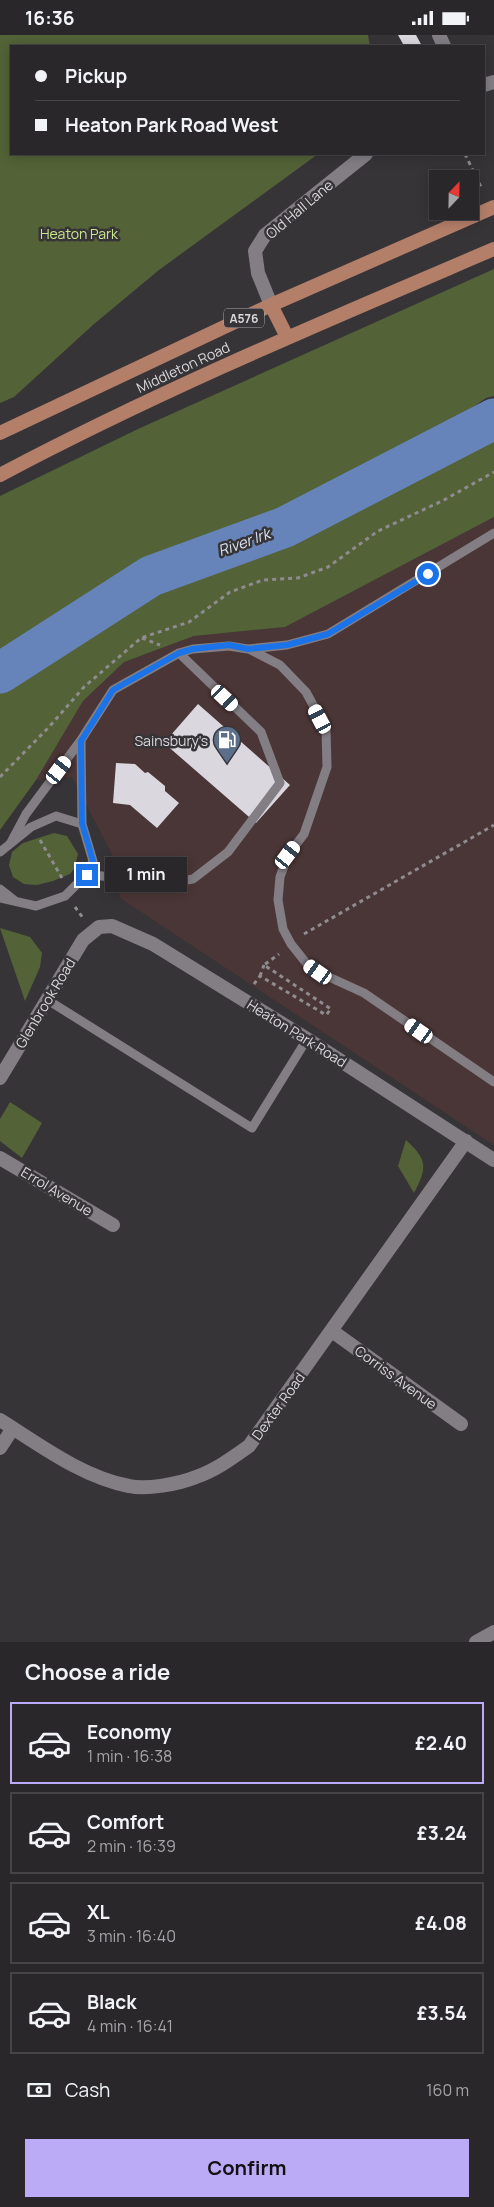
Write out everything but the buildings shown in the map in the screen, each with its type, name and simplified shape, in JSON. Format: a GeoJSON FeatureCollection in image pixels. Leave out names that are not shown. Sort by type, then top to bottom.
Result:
{"type":"FeatureCollection","features":[{"type":"Feature","properties":{"kind":"highway","name":"Middleton Road"},"geometry":{"type":"LineString","coordinates":[[0,433],[271,305],[494,207]]}},
{"type":"Feature","properties":{"kind":"highway","name":"Middleton Road"},"geometry":{"type":"LineString","coordinates":[[0,475],[73,436],[287,337],[494,249]]}},
{"type":"Feature","properties":{"kind":"highway"},"geometry":{"type":"LineString","coordinates":[[271,305],[287,337]]}},
{"type":"Feature","properties":{"kind":"street","name":"Old Hall Lane"},"geometry":{"type":"LineString","coordinates":[[271,305],[258,273],[255,251],[265,235],[365,155]]}},
{"type":"Feature","properties":{"kind":"street","name":"Heaton Park Road"},"geometry":{"type":"LineString","coordinates":[[92,931],[106,926],[120,928],[153,944],[307,1039],[494,1160]]}},
{"type":"Feature","properties":{"kind":"street","name":"Glenbrook Road"},"geometry":{"type":"LineString","coordinates":[[0,1078],[46,999],[83,940],[92,931]]}},
{"type":"Feature","properties":{"kind":"street","name":"Dexter Road"},"geometry":{"type":"LineString","coordinates":[[0,1420],[86,1473],[130,1487],[174,1485],[198,1477],[220,1466],[249,1447],[466,1141]]}},
{"type":"Feature","properties":{"kind":"street","name":"Errol Avenue"},"geometry":{"type":"LineString","coordinates":[[0,1158],[114,1225]]}},
{"type":"Feature","properties":{"kind":"street","name":"Corriss Avenue"},"geometry":{"type":"LineString","coordinates":[[332,1331],[461,1424]]}},
{"type":"Feature","properties":{"kind":"street"},"geometry":{"type":"LineString","coordinates":[[0,1448],[13,1428]]}},
{"type":"Feature","properties":{"kind":"street"},"geometry":{"type":"LineString","coordinates":[[476,1642],[494,1632]]}},
{"type":"Feature","properties":{"kind":"lane"},"geometry":{"type":"LineString","coordinates":[[248,649],[287,645],[328,634],[494,533]]}},
{"type":"Feature","properties":{"kind":"lane"},"geometry":{"type":"LineString","coordinates":[[10,844],[26,814],[81,741],[113,690],[179,653],[193,649],[229,645],[248,649],[280,665],[293,678],[306,692],[326,729],[327,767],[304,834],[288,855],[280,877],[278,900],[283,929],[291,945],[307,964],[318,972],[364,993],[494,1081]]}},
{"type":"Feature","properties":{"kind":"lane"},"geometry":{"type":"LineString","coordinates":[[87,875],[161,884],[193,879],[228,852],[280,783],[261,732],[179,653]]}},
{"type":"Feature","properties":{"kind":"lane"},"geometry":{"type":"LineString","coordinates":[[0,899],[36,906],[65,896],[87,875],[93,861],[82,823],[81,741]]}},
{"type":"Feature","properties":{"kind":"lane"},"geometry":{"type":"LineString","coordinates":[[0,853],[30,827],[56,816],[82,823]]}},
{"type":"Feature","properties":{"kind":"lane"},"geometry":{"type":"LineString","coordinates":[[0,889],[16,902]]}},
{"type":"Feature","properties":{"kind":"lane"},"geometry":{"type":"LineString","coordinates":[[46,999],[252,1128],[307,1039]]}},
{"type":"Feature","properties":{"kind":"path"},"geometry":{"type":"LineString","coordinates":[[465,155],[481,187]]}},
{"type":"Feature","properties":{"kind":"path"},"geometry":{"type":"LineString","coordinates":[[0,777],[84,687],[142,638],[189,622],[230,592],[264,581],[298,578],[328,567],[378,531],[444,500],[494,472]]}},
{"type":"Feature","properties":{"kind":"path"},"geometry":{"type":"LineString","coordinates":[[244,1000],[264,965],[311,928],[494,825]]}},
{"type":"Feature","properties":{"kind":"path"},"geometry":{"type":"LineString","coordinates":[[30,827],[62,877],[65,896],[92,931]]}},
{"type":"Feature","properties":{"kind":"path"},"geometry":{"type":"LineString","coordinates":[[260,975],[326,1015],[331,1009],[264,965]]}},
{"type":"Feature","properties":{"kind":"shaded area"},"geometry":{"type":"Polygon","coordinates":[[[494,517],[494,1145],[120,898],[112,854],[72,777],[36,780],[83,701],[124,662],[194,636],[285,627],[494,517]]]}},
{"type":"Feature","properties":{"kind":"green space","name":"Heaton Park"},"geometry":{"type":"Polygon","coordinates":[[[0,35],[368,35],[370,45],[10,45],[10,155],[317,155],[159,270],[94,324],[14,397],[0,403],[0,35]]]}},
{"type":"Feature","properties":{"kind":"green space"},"geometry":{"type":"Polygon","coordinates":[[[494,269],[494,396],[486,398],[390,464],[219,546],[138,572],[13,646],[0,656],[0,496],[138,429],[494,269]]]}},
{"type":"Feature","properties":{"kind":"green space"},"geometry":{"type":"Polygon","coordinates":[[[494,438],[494,517],[285,627],[194,636],[124,662],[83,701],[36,780],[0,830],[0,691],[162,586],[310,532],[494,438]]]}},
{"type":"Feature","properties":{"kind":"green space"},"geometry":{"type":"Polygon","coordinates":[[[54,833],[67,836],[78,854],[74,869],[70,874],[37,885],[24,884],[13,877],[9,865],[12,852],[23,843],[54,833]]]}},
{"type":"Feature","properties":{"kind":"green space"},"geometry":{"type":"Polygon","coordinates":[[[0,928],[30,937],[42,953],[40,967],[25,1001],[0,928]]]}},
{"type":"Feature","properties":{"kind":"green space"},"geometry":{"type":"Polygon","coordinates":[[[10,1102],[42,1123],[22,1158],[0,1141],[0,1119],[10,1102]]]}},
{"type":"Feature","properties":{"kind":"green space"},"geometry":{"type":"Polygon","coordinates":[[[406,1140],[418,1153],[423,1165],[423,1171],[414,1193],[398,1166],[406,1140]]]}},
{"type":"Feature","properties":{"kind":"waterway","name":"River Irk"},"geometry":{"type":"LineString","coordinates":[[0,673],[151,576],[285,527],[494,419]]}},
{"type":"Feature","properties":{"kind":"place","name":"Sainsbury's"},"geometry":{"type":"Point","coordinates":[227,764]}},
{"type":"Feature","properties":{"kind":"route"},"geometry":{"type":"LineString","coordinates":[[87,875],[93,861],[82,823],[81,741],[113,690],[179,653],[193,649],[229,645],[248,649],[287,645],[328,634],[428,574]]}}]}
